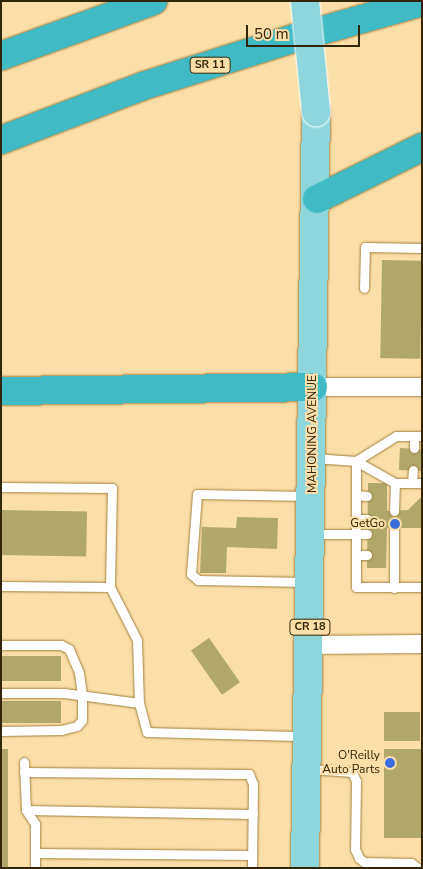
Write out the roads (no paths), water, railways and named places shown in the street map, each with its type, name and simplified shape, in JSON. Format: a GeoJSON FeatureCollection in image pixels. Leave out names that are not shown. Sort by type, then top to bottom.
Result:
{"type":"FeatureCollection","features":[{"type":"Feature","properties":{"kind":"highway"},"geometry":{"type":"LineString","coordinates":[[1,56],[153,1]]}},
{"type":"Feature","properties":{"kind":"highway","name":"SR 11"},"geometry":{"type":"LineString","coordinates":[[1,140],[143,86],[295,38],[422,2]]}},
{"type":"Feature","properties":{"kind":"highway"},"geometry":{"type":"LineString","coordinates":[[317,199],[422,147]]}},
{"type":"Feature","properties":{"kind":"highway"},"geometry":{"type":"LineString","coordinates":[[1,391],[313,387]]}},
{"type":"Feature","properties":{"kind":"main road","name":"MAHONING AVENUE"},"geometry":{"type":"LineString","coordinates":[[305,1],[316,112],[317,199],[305,868]]}},
{"type":"Feature","properties":{"kind":"street"},"geometry":{"type":"LineString","coordinates":[[313,387],[422,387]]}},
{"type":"Feature","properties":{"kind":"street"},"geometry":{"type":"LineString","coordinates":[[309,645],[422,644]]}},
{"type":"Feature","properties":{"kind":"lane"},"geometry":{"type":"LineString","coordinates":[[364,288],[365,248],[422,248]]}},
{"type":"Feature","properties":{"kind":"lane"},"geometry":{"type":"LineString","coordinates":[[356,461],[396,436],[418,436],[414,448]]}},
{"type":"Feature","properties":{"kind":"lane"},"geometry":{"type":"LineString","coordinates":[[313,458],[356,461],[395,483],[422,483]]}},
{"type":"Feature","properties":{"kind":"lane"},"geometry":{"type":"LineString","coordinates":[[356,461],[356,587],[422,587]]}},
{"type":"Feature","properties":{"kind":"lane"},"geometry":{"type":"LineString","coordinates":[[412,483],[413,470]]}},
{"type":"Feature","properties":{"kind":"lane"},"geometry":{"type":"LineString","coordinates":[[394,510],[391,496],[395,483]]}},
{"type":"Feature","properties":{"kind":"lane"},"geometry":{"type":"LineString","coordinates":[[1,487],[112,488],[110,587],[137,640],[139,704],[146,732],[308,736]]}},
{"type":"Feature","properties":{"kind":"lane"},"geometry":{"type":"LineString","coordinates":[[311,582],[198,580],[191,574],[197,494],[312,496]]}},
{"type":"Feature","properties":{"kind":"lane"},"geometry":{"type":"LineString","coordinates":[[356,495],[368,496]]}},
{"type":"Feature","properties":{"kind":"lane"},"geometry":{"type":"LineString","coordinates":[[356,519],[367,519]]}},
{"type":"Feature","properties":{"kind":"lane"},"geometry":{"type":"LineString","coordinates":[[392,532],[390,555],[394,588]]}},
{"type":"Feature","properties":{"kind":"lane"},"geometry":{"type":"LineString","coordinates":[[312,534],[367,534]]}},
{"type":"Feature","properties":{"kind":"lane"},"geometry":{"type":"LineString","coordinates":[[356,555],[367,555]]}},
{"type":"Feature","properties":{"kind":"lane"},"geometry":{"type":"LineString","coordinates":[[1,586],[110,587]]}},
{"type":"Feature","properties":{"kind":"lane"},"geometry":{"type":"LineString","coordinates":[[1,645],[61,645],[69,649],[79,672],[82,695],[82,720],[77,726],[61,730],[1,731]]}},
{"type":"Feature","properties":{"kind":"lane"},"geometry":{"type":"LineString","coordinates":[[1,693],[82,695],[139,704]]}},
{"type":"Feature","properties":{"kind":"lane"},"geometry":{"type":"LineString","coordinates":[[24,762],[26,810],[35,824],[35,868]]}},
{"type":"Feature","properties":{"kind":"lane"},"geometry":{"type":"LineString","coordinates":[[307,768],[352,772],[356,781],[355,849],[359,858],[364,862],[411,863],[418,868]]}},
{"type":"Feature","properties":{"kind":"lane"},"geometry":{"type":"LineString","coordinates":[[24,772],[242,772],[249,774],[253,784],[252,868]]}},
{"type":"Feature","properties":{"kind":"lane"},"geometry":{"type":"LineString","coordinates":[[26,810],[252,814]]}},
{"type":"Feature","properties":{"kind":"lane"},"geometry":{"type":"LineString","coordinates":[[35,853],[252,855]]}},
{"type":"Feature","properties":{"kind":"place","name":"GetGo"},"geometry":{"type":"Point","coordinates":[395,524]}},
{"type":"Feature","properties":{"kind":"place","name":"O'Reilly Auto Parts"},"geometry":{"type":"Point","coordinates":[390,763]}}]}
